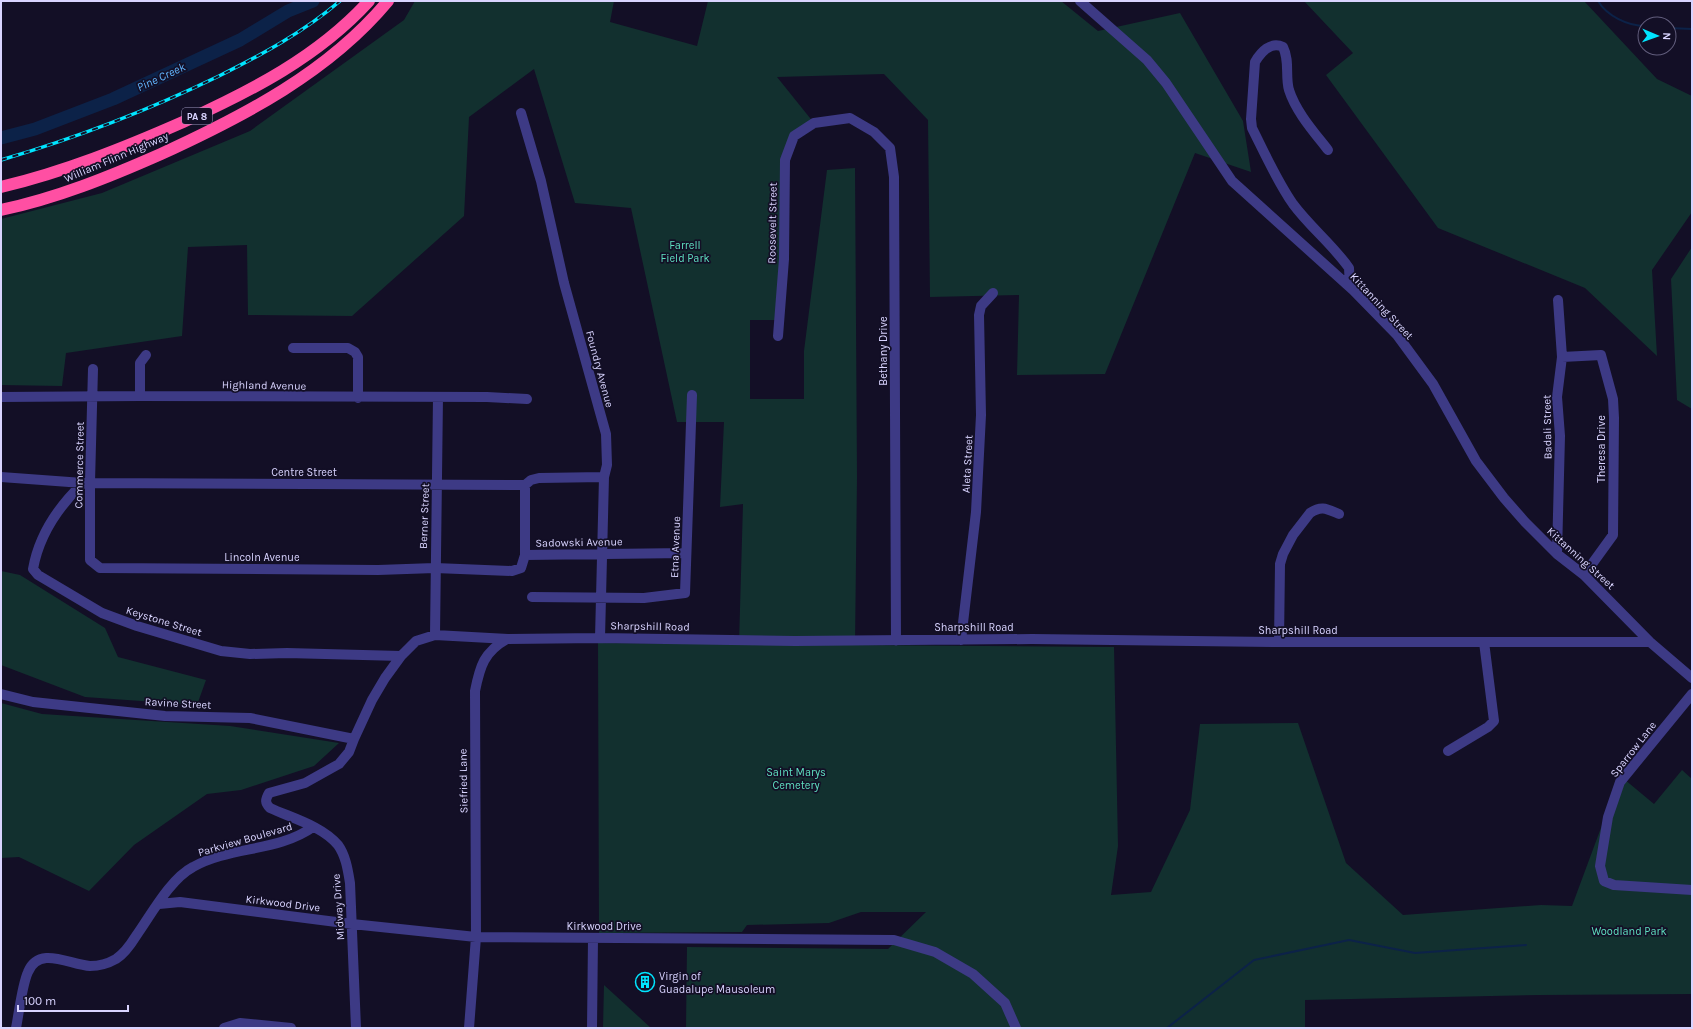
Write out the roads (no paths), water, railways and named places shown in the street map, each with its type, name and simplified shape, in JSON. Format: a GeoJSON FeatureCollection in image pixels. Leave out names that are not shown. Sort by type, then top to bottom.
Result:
{"type":"FeatureCollection","features":[{"type":"Feature","properties":{"kind":"highway","name":"William Flinn Highway"},"geometry":{"type":"LineString","coordinates":[[1,186],[48,174],[107,154],[165,130],[225,102],[274,76],[309,55],[343,28],[369,1]]}},
{"type":"Feature","properties":{"kind":"highway","name":"William Flinn Highway"},"geometry":{"type":"LineString","coordinates":[[1,210],[56,196],[109,176],[183,143],[245,112],[290,85],[328,58],[363,29],[388,1]]}},
{"type":"Feature","properties":{"kind":"street","name":"Kittanning Street"},"geometry":{"type":"LineString","coordinates":[[1080,1],[1147,60],[1166,83],[1232,181],[1350,287],[1397,335],[1433,384],[1476,461],[1512,507],[1557,554],[1584,575],[1650,642],[1692,678]]}},
{"type":"Feature","properties":{"kind":"street"},"geometry":{"type":"LineString","coordinates":[[1328,150],[1291,96],[1288,88],[1287,54],[1283,47],[1274,46],[1266,49],[1260,54],[1255,62],[1252,128],[1285,192],[1314,230],[1349,268],[1350,287]]}},
{"type":"Feature","properties":{"kind":"street","name":"Foundry Avenue"},"geometry":{"type":"LineString","coordinates":[[521,113],[541,181],[564,283],[606,434],[607,465],[604,477],[600,638]]}},
{"type":"Feature","properties":{"kind":"street","name":"Bethany Drive"},"geometry":{"type":"LineString","coordinates":[[814,123],[850,118],[874,132],[890,148],[894,184],[896,641]]}},
{"type":"Feature","properties":{"kind":"street","name":"Roosevelt Street"},"geometry":{"type":"LineString","coordinates":[[778,336],[784,259],[785,160],[794,136],[814,123]]}},
{"type":"Feature","properties":{"kind":"street","name":"Aleta Street"},"geometry":{"type":"LineString","coordinates":[[961,640],[976,512],[981,415],[979,315],[981,306],[993,293]]}},
{"type":"Feature","properties":{"kind":"street","name":"Badali Street"},"geometry":{"type":"LineString","coordinates":[[1557,554],[1560,436],[1557,397],[1562,356],[1558,300]]}},
{"type":"Feature","properties":{"kind":"street"},"geometry":{"type":"LineString","coordinates":[[293,348],[348,348],[355,352],[358,358],[358,398]]}},
{"type":"Feature","properties":{"kind":"street"},"geometry":{"type":"LineString","coordinates":[[140,396],[140,363],[146,355]]}},
{"type":"Feature","properties":{"kind":"street","name":"Theresa Drive"},"geometry":{"type":"LineString","coordinates":[[1562,356],[1601,355],[1613,399],[1613,534],[1584,575]]}},
{"type":"Feature","properties":{"kind":"street","name":"Commerce Street"},"geometry":{"type":"LineString","coordinates":[[90,560],[86,483],[93,369]]}},
{"type":"Feature","properties":{"kind":"street","name":"Etna Avenue"},"geometry":{"type":"LineString","coordinates":[[532,597],[644,598],[685,593],[692,395]]}},
{"type":"Feature","properties":{"kind":"street","name":"Highland Avenue"},"geometry":{"type":"LineString","coordinates":[[1,397],[438,397],[527,399]]}},
{"type":"Feature","properties":{"kind":"street","name":"Berner Street"},"geometry":{"type":"LineString","coordinates":[[435,634],[438,397]]}},
{"type":"Feature","properties":{"kind":"street","name":"Centre Street"},"geometry":{"type":"LineString","coordinates":[[1,477],[86,483],[525,485],[531,480],[539,478],[604,477]]}},
{"type":"Feature","properties":{"kind":"street","name":"Keystone Street"},"geometry":{"type":"LineString","coordinates":[[86,483],[72,494],[53,516],[35,559],[34,569],[38,576],[102,613],[137,626],[221,651],[250,654],[287,653],[402,656]]}},
{"type":"Feature","properties":{"kind":"street"},"geometry":{"type":"LineString","coordinates":[[525,485],[525,555]]}},
{"type":"Feature","properties":{"kind":"street"},"geometry":{"type":"LineString","coordinates":[[1279,642],[1279,578],[1283,554],[1310,513],[1316,508],[1324,507],[1339,514]]}},
{"type":"Feature","properties":{"kind":"street","name":"Sadowski Avenue"},"geometry":{"type":"LineString","coordinates":[[435,568],[512,571],[521,568],[525,555],[686,553]]}},
{"type":"Feature","properties":{"kind":"street","name":"Lincoln Avenue"},"geometry":{"type":"LineString","coordinates":[[90,560],[100,568],[378,570],[435,568]]}},
{"type":"Feature","properties":{"kind":"street","name":"Sharpshill Road"},"geometry":{"type":"LineString","coordinates":[[354,738],[382,683],[402,656],[416,641],[435,634],[508,639],[600,638],[896,641],[929,639],[1137,639],[1279,642],[1650,642]]}},
{"type":"Feature","properties":{"kind":"street","name":"Siefried Lane"},"geometry":{"type":"LineString","coordinates":[[469,1028],[476,937],[475,691],[478,672],[486,655],[496,646],[508,639]]}},
{"type":"Feature","properties":{"kind":"street"},"geometry":{"type":"LineString","coordinates":[[1448,751],[1488,727],[1494,721],[1484,642]]}},
{"type":"Feature","properties":{"kind":"street","name":"Ravine Street"},"geometry":{"type":"LineString","coordinates":[[1,694],[33,702],[165,716],[250,718],[354,738]]}},
{"type":"Feature","properties":{"kind":"street","name":"Sparrow Lane"},"geometry":{"type":"LineString","coordinates":[[1692,694],[1620,782],[1608,817],[1600,866],[1604,881],[1614,885],[1692,890]]}},
{"type":"Feature","properties":{"kind":"street","name":"Midway Drive"},"geometry":{"type":"LineString","coordinates":[[354,738],[349,752],[339,764],[305,783],[269,793],[265,799],[266,804],[270,808],[328,835],[338,846],[346,862],[350,884],[356,1028]]}},
{"type":"Feature","properties":{"kind":"street","name":"Parkview Boulevard"},"geometry":{"type":"LineString","coordinates":[[16,1028],[27,972],[34,962],[43,958],[52,958],[90,966],[103,965],[117,958],[128,947],[176,880],[192,867],[208,860],[283,842],[305,834],[313,828]]}},
{"type":"Feature","properties":{"kind":"street","name":"Kirkwood Drive"},"geometry":{"type":"LineString","coordinates":[[159,904],[180,902],[352,924],[476,937],[894,940],[935,952],[973,974],[1005,1003],[1016,1028]]}},
{"type":"Feature","properties":{"kind":"street"},"geometry":{"type":"LineString","coordinates":[[592,1028],[593,938]]}},
{"type":"Feature","properties":{"kind":"street"},"geometry":{"type":"LineString","coordinates":[[224,1028],[240,1023],[252,1023],[291,1028]]}},
{"type":"Feature","properties":{"kind":"waterway","name":"Pine Creek"},"geometry":{"type":"LineString","coordinates":[[1,138],[35,129],[113,99],[240,40],[288,11],[313,1]]}},
{"type":"Feature","properties":{"kind":"waterway"},"geometry":{"type":"LineString","coordinates":[[1598,1],[1612,16],[1637,26]]}},
{"type":"Feature","properties":{"kind":"waterway"},"geometry":{"type":"LineString","coordinates":[[1677,28],[1692,29]]}},
{"type":"Feature","properties":{"kind":"waterway"},"geometry":{"type":"LineString","coordinates":[[1167,1028],[1254,960],[1349,940],[1415,953],[1526,945]]}},
{"type":"Feature","properties":{"kind":"railway"},"geometry":{"type":"LineString","coordinates":[[1,160],[84,133],[139,112],[193,88],[235,68],[282,42],[312,23],[340,1]]}},
{"type":"Feature","properties":{"kind":"place","name":"Virgin of Guadalupe Mausoleum"},"geometry":{"type":"Point","coordinates":[645,982]}},
{"type":"Feature","properties":{"kind":"park label","name":"Farrell Field Park"},"geometry":{"type":"Point","coordinates":[685,251]}},
{"type":"Feature","properties":{"kind":"park label","name":"Saint Marys Cemetery"},"geometry":{"type":"Point","coordinates":[796,778]}},
{"type":"Feature","properties":{"kind":"park label","name":"Woodland Park"},"geometry":{"type":"Point","coordinates":[1629,931]}}]}
